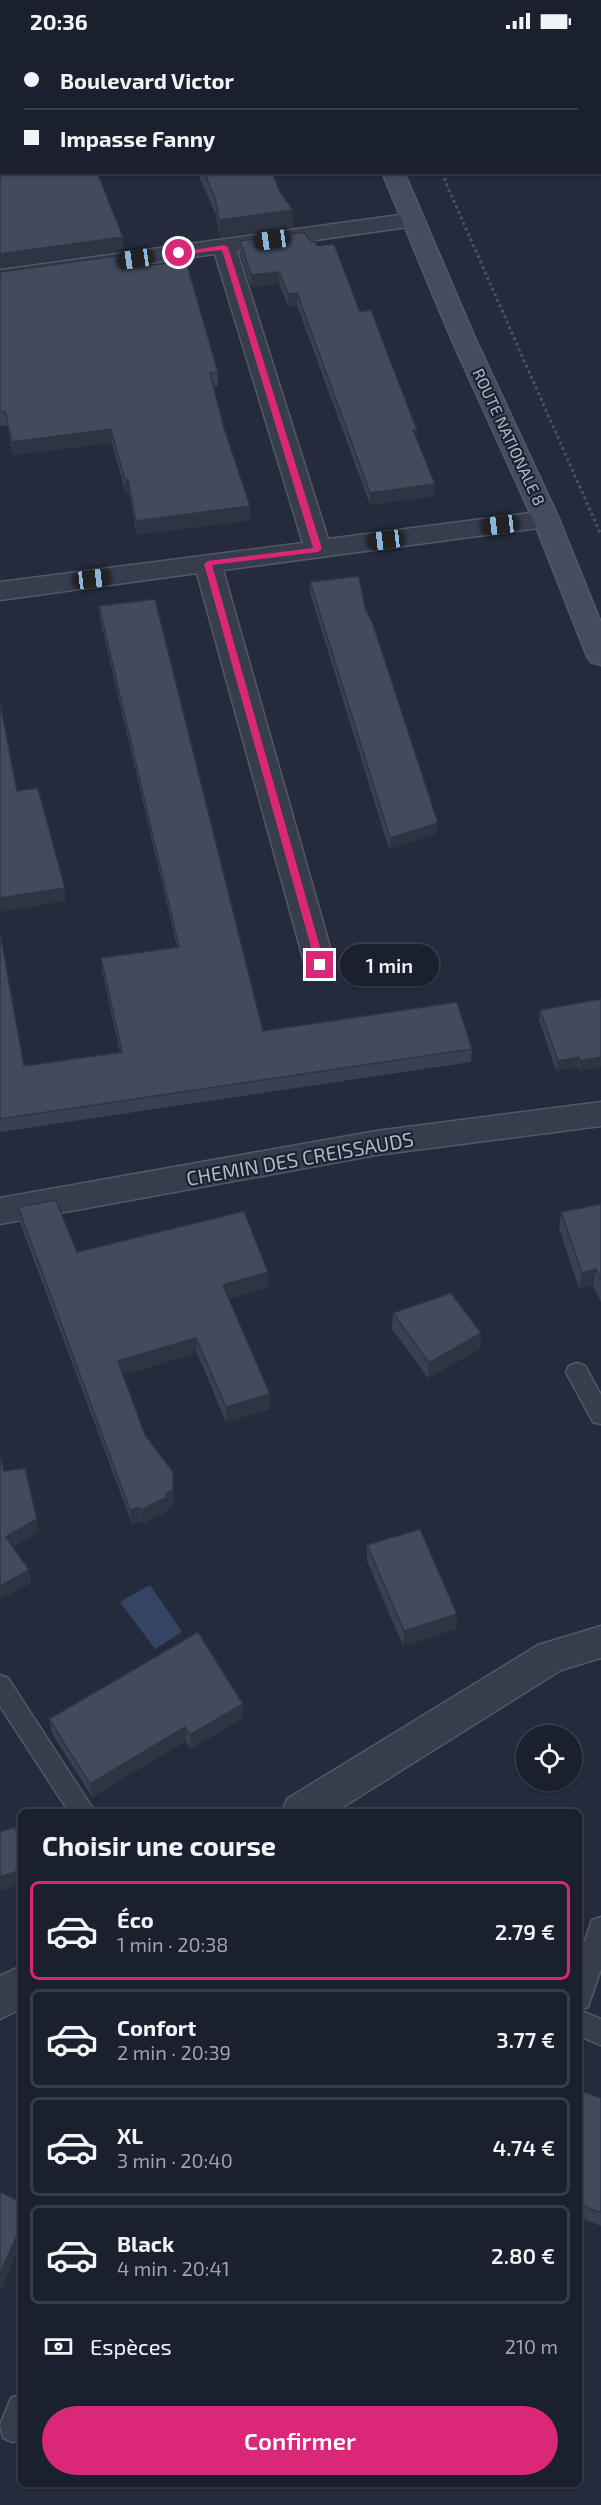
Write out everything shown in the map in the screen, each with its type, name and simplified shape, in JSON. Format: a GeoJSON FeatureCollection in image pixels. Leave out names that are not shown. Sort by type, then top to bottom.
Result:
{"type":"FeatureCollection","features":[{"type":"Feature","properties":{"kind":"main road","name":"ROUTE NATIONALE 8"},"geometry":{"type":"LineString","coordinates":[[394,174],[463,338],[546,519],[601,656]]}},
{"type":"Feature","properties":{"kind":"main road"},"geometry":{"type":"LineString","coordinates":[[409,174],[414,220]]}},
{"type":"Feature","properties":{"kind":"street"},"geometry":{"type":"LineString","coordinates":[[0,277],[414,220]]}},
{"type":"Feature","properties":{"kind":"street"},"geometry":{"type":"LineString","coordinates":[[224,247],[318,549]]}},
{"type":"Feature","properties":{"kind":"street"},"geometry":{"type":"LineString","coordinates":[[0,591],[546,519]]}},
{"type":"Feature","properties":{"kind":"street"},"geometry":{"type":"LineString","coordinates":[[208,564],[320,965]]}},
{"type":"Feature","properties":{"kind":"street","name":"CHEMIN DES CREISSAUDS"},"geometry":{"type":"LineString","coordinates":[[0,1211],[376,1143],[601,1114]]}},
{"type":"Feature","properties":{"kind":"street"},"geometry":{"type":"LineString","coordinates":[[306,1809],[551,1657],[601,1642]]}},
{"type":"Feature","properties":{"kind":"street"},"geometry":{"type":"LineString","coordinates":[[0,1999],[18,1988]]}},
{"type":"Feature","properties":{"kind":"lane"},"geometry":{"type":"LineString","coordinates":[[577,1372],[601,1415]]}},
{"type":"Feature","properties":{"kind":"lane"},"geometry":{"type":"LineString","coordinates":[[0,1686],[81,1809]]}},
{"type":"Feature","properties":{"kind":"lane"},"geometry":{"type":"LineString","coordinates":[[582,1989],[601,1929]]}},
{"type":"Feature","properties":{"kind":"lane"},"geometry":{"type":"LineString","coordinates":[[582,2024],[601,2032]]}},
{"type":"Feature","properties":{"kind":"path"},"geometry":{"type":"LineString","coordinates":[[444,174],[445,181],[601,535]]}},
{"type":"Feature","properties":{"kind":"water"},"geometry":{"type":"Polygon","coordinates":[[[150,1585],[182,1632],[155,1649],[120,1602],[150,1585]]]}},
{"type":"Feature","properties":{"kind":"building"},"geometry":{"type":"Polygon","coordinates":[[[0,174],[98,174],[123,237],[0,254],[0,174]]]}},
{"type":"Feature","properties":{"kind":"building"},"geometry":{"type":"Polygon","coordinates":[[[205,174],[273,174],[280,192],[293,210],[219,220],[215,198],[205,174]]]}},
{"type":"Feature","properties":{"kind":"building"},"geometry":{"type":"Polygon","coordinates":[[[304,232],[311,242],[315,241],[317,246],[334,244],[360,312],[371,310],[417,430],[413,430],[435,484],[370,493],[297,293],[288,294],[279,272],[251,275],[240,241],[304,232]]]}},
{"type":"Feature","properties":{"kind":"building"},"geometry":{"type":"Polygon","coordinates":[[[130,254],[135,267],[186,261],[218,372],[210,373],[224,428],[250,506],[136,521],[128,479],[125,480],[111,429],[12,442],[5,411],[0,412],[0,272],[130,254]]]}},
{"type":"Feature","properties":{"kind":"building"},"geometry":{"type":"Polygon","coordinates":[[[359,576],[365,608],[373,624],[438,823],[390,838],[310,582],[359,576]]]}},
{"type":"Feature","properties":{"kind":"building"},"geometry":{"type":"Polygon","coordinates":[[[155,599],[263,1031],[457,1002],[472,1049],[0,1119],[0,932],[24,1066],[122,1052],[101,958],[179,947],[99,606],[155,599]]]}},
{"type":"Feature","properties":{"kind":"building"},"geometry":{"type":"Polygon","coordinates":[[[0,702],[17,791],[38,788],[65,888],[0,898],[0,702]]]}},
{"type":"Feature","properties":{"kind":"building"},"geometry":{"type":"Polygon","coordinates":[[[601,999],[601,1057],[580,1061],[579,1057],[558,1061],[540,1010],[601,999]]]}},
{"type":"Feature","properties":{"kind":"building"},"geometry":{"type":"Polygon","coordinates":[[[56,1200],[77,1252],[244,1211],[268,1272],[223,1285],[270,1394],[226,1407],[196,1338],[118,1361],[145,1435],[173,1472],[173,1490],[166,1494],[167,1497],[141,1510],[139,1507],[130,1510],[18,1207],[56,1200]]]}},
{"type":"Feature","properties":{"kind":"building"},"geometry":{"type":"Polygon","coordinates":[[[601,1204],[601,1280],[596,1269],[582,1273],[561,1212],[601,1204]]]}},
{"type":"Feature","properties":{"kind":"building"},"geometry":{"type":"Polygon","coordinates":[[[451,1293],[481,1333],[429,1363],[393,1313],[451,1293]]]}},
{"type":"Feature","properties":{"kind":"building"},"geometry":{"type":"Polygon","coordinates":[[[0,1455],[4,1471],[25,1468],[37,1519],[6,1537],[29,1570],[0,1586],[0,1455]]]}},
{"type":"Feature","properties":{"kind":"building"},"geometry":{"type":"Polygon","coordinates":[[[420,1529],[457,1614],[404,1631],[367,1545],[420,1529]]]}},
{"type":"Feature","properties":{"kind":"building"},"geometry":{"type":"Polygon","coordinates":[[[198,1632],[243,1704],[190,1735],[185,1727],[90,1784],[49,1719],[198,1632]]]}},
{"type":"Feature","properties":{"kind":"building"},"geometry":{"type":"Polygon","coordinates":[[[15,1827],[18,1836],[18,1871],[0,1877],[0,1832],[15,1827]]]}},
{"type":"Feature","properties":{"kind":"building"},"geometry":{"type":"Polygon","coordinates":[[[582,2091],[601,2098],[601,2213],[582,2205],[582,2091]]]}},
{"type":"Feature","properties":{"kind":"building"},"geometry":{"type":"Polygon","coordinates":[[[0,2192],[18,2201],[18,2233],[0,2274],[0,2192]]]}},
{"type":"Feature","properties":{"kind":"route"},"geometry":{"type":"LineString","coordinates":[[179,253],[224,247],[318,549],[208,564],[320,965]]}}]}
